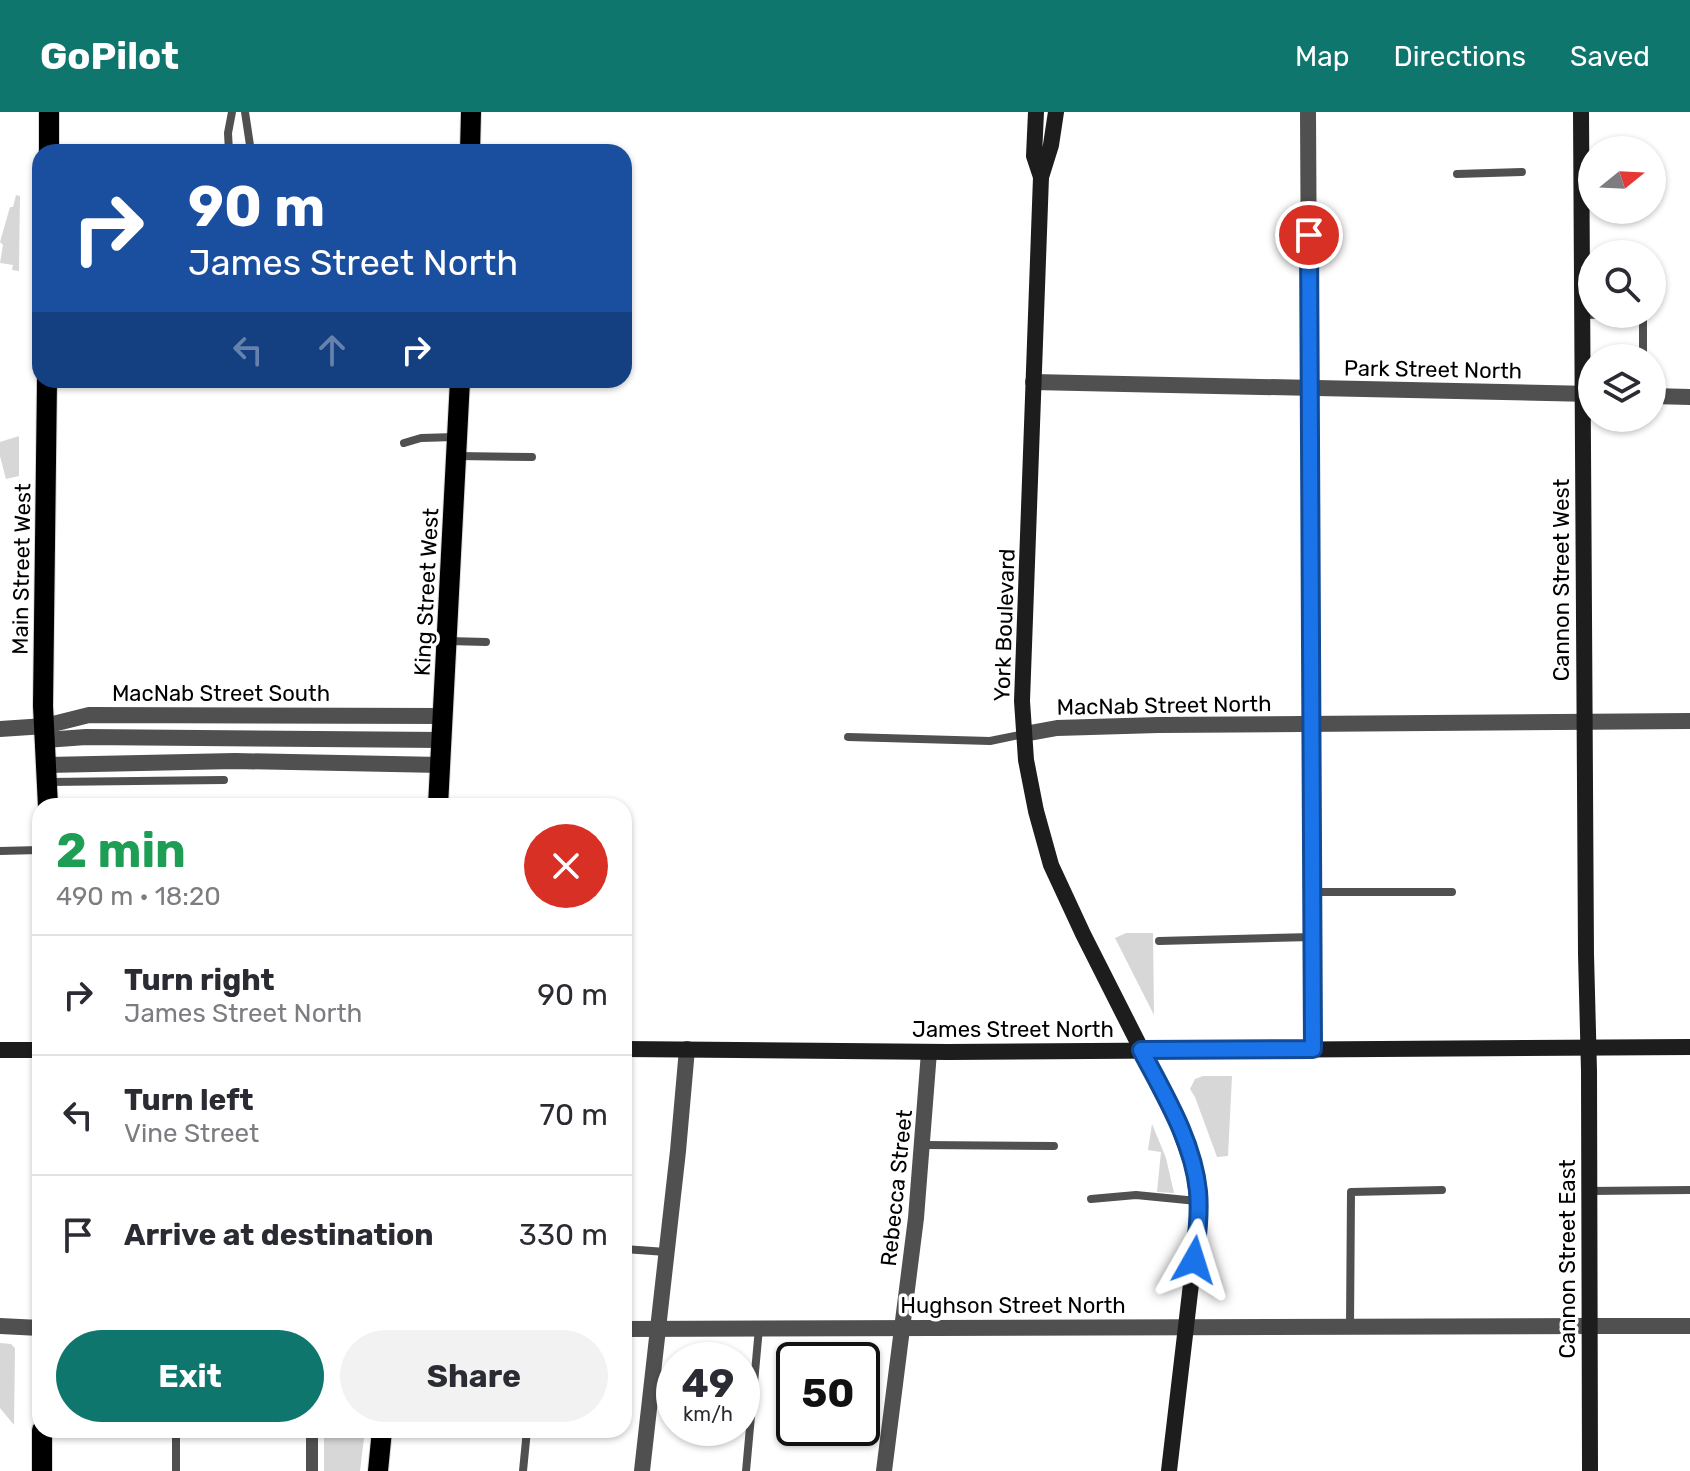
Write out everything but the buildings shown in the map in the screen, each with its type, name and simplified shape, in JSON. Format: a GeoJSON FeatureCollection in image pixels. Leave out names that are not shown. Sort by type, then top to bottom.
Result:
{"type":"FeatureCollection","features":[{"type":"Feature","properties":{"kind":"main road"},"geometry":{"type":"LineString","coordinates":[[49,112],[49,144]]}},
{"type":"Feature","properties":{"kind":"main road"},"geometry":{"type":"LineString","coordinates":[[470,144],[471,112]]}},
{"type":"Feature","properties":{"kind":"main road","name":"York Boulevard"},"geometry":{"type":"LineString","coordinates":[[1036,112],[1034,156],[1041,177]]}},
{"type":"Feature","properties":{"kind":"main road","name":"York Boulevard"},"geometry":{"type":"LineString","coordinates":[[1056,112],[1051,145],[1041,177],[1022,701],[1026,760],[1051,865],[1180,1128],[1194,1170],[1199,1216],[1169,1471]]}},
{"type":"Feature","properties":{"kind":"main road","name":"Cannon Street West"},"geometry":{"type":"LineString","coordinates":[[1581,112],[1582,240]]}},
{"type":"Feature","properties":{"kind":"main road","name":"Main Street West"},"geometry":{"type":"LineString","coordinates":[[47,388],[45,733],[48,798]]}},
{"type":"Feature","properties":{"kind":"main road","name":"King Street West"},"geometry":{"type":"LineString","coordinates":[[439,798],[460,388]]}},
{"type":"Feature","properties":{"kind":"main road","name":"Cannon Street West"},"geometry":{"type":"LineString","coordinates":[[1587,432],[1584,721],[1588,1048]]}},
{"type":"Feature","properties":{"kind":"main road","name":"James Street North"},"geometry":{"type":"LineString","coordinates":[[632,1049],[929,1052],[1690,1047]]}},
{"type":"Feature","properties":{"kind":"main road","name":"Cannon Street East"},"geometry":{"type":"LineString","coordinates":[[1588,1048],[1590,1471]]}},
{"type":"Feature","properties":{"kind":"main road"},"geometry":{"type":"LineString","coordinates":[[0,1050],[32,1050]]}},
{"type":"Feature","properties":{"kind":"main road"},"geometry":{"type":"LineString","coordinates":[[42,1438],[42,1471]]}},
{"type":"Feature","properties":{"kind":"main road"},"geometry":{"type":"LineString","coordinates":[[378,1471],[381,1438]]}},
{"type":"Feature","properties":{"kind":"street"},"geometry":{"type":"LineString","coordinates":[[1308,112],[1313,1049]]}},
{"type":"Feature","properties":{"kind":"street","name":"Park Street North"},"geometry":{"type":"LineString","coordinates":[[1033,382],[1578,394]]}},
{"type":"Feature","properties":{"kind":"street"},"geometry":{"type":"LineString","coordinates":[[1666,396],[1690,397]]}},
{"type":"Feature","properties":{"kind":"street","name":"MacNab Street South"},"geometry":{"type":"LineString","coordinates":[[45,733],[89,715],[444,716]]}},
{"type":"Feature","properties":{"kind":"street","name":"MacNab Street North"},"geometry":{"type":"LineString","coordinates":[[1024,734],[1057,728],[1690,721]]}},
{"type":"Feature","properties":{"kind":"street","name":"MacNab Street South"},"geometry":{"type":"LineString","coordinates":[[0,729],[86,737],[442,740]]}},
{"type":"Feature","properties":{"kind":"street"},"geometry":{"type":"LineString","coordinates":[[47,773],[235,761],[441,765]]}},
{"type":"Feature","properties":{"kind":"street"},"geometry":{"type":"LineString","coordinates":[[642,1471],[687,1049]]}},
{"type":"Feature","properties":{"kind":"street","name":"Rebecca Street"},"geometry":{"type":"LineString","coordinates":[[884,1471],[924,1145],[929,1052]]}},
{"type":"Feature","properties":{"kind":"street"},"geometry":{"type":"LineString","coordinates":[[0,1326],[32,1328]]}},
{"type":"Feature","properties":{"kind":"street","name":"Hughson Street North"},"geometry":{"type":"LineString","coordinates":[[632,1329],[1690,1326]]}},
{"type":"Feature","properties":{"kind":"street"},"geometry":{"type":"LineString","coordinates":[[312,1438],[312,1471]]}},
{"type":"Feature","properties":{"kind":"lane"},"geometry":{"type":"LineString","coordinates":[[229,144],[232,112]]}},
{"type":"Feature","properties":{"kind":"lane"},"geometry":{"type":"LineString","coordinates":[[245,112],[250,144]]}},
{"type":"Feature","properties":{"kind":"lane"},"geometry":{"type":"LineString","coordinates":[[1457,174],[1522,172]]}},
{"type":"Feature","properties":{"kind":"lane"},"geometry":{"type":"LineString","coordinates":[[404,443],[421,438],[458,447],[532,457]]}},
{"type":"Feature","properties":{"kind":"lane"},"geometry":{"type":"LineString","coordinates":[[447,641],[486,642]]}},
{"type":"Feature","properties":{"kind":"lane"},"geometry":{"type":"LineString","coordinates":[[848,737],[990,741],[1024,734]]}},
{"type":"Feature","properties":{"kind":"lane"},"geometry":{"type":"LineString","coordinates":[[47,773],[224,780]]}},
{"type":"Feature","properties":{"kind":"lane"},"geometry":{"type":"LineString","coordinates":[[0,851],[32,850]]}},
{"type":"Feature","properties":{"kind":"lane"},"geometry":{"type":"LineString","coordinates":[[1312,892],[1452,892]]}},
{"type":"Feature","properties":{"kind":"lane"},"geometry":{"type":"LineString","coordinates":[[1159,941],[1312,937]]}},
{"type":"Feature","properties":{"kind":"lane"},"geometry":{"type":"LineString","coordinates":[[924,1145],[1054,1146]]}},
{"type":"Feature","properties":{"kind":"lane"},"geometry":{"type":"LineString","coordinates":[[1350,1326],[1351,1192],[1442,1190]]}},
{"type":"Feature","properties":{"kind":"lane"},"geometry":{"type":"LineString","coordinates":[[1589,1191],[1690,1190]]}},
{"type":"Feature","properties":{"kind":"lane"},"geometry":{"type":"LineString","coordinates":[[1091,1199],[1136,1195],[1198,1201]]}},
{"type":"Feature","properties":{"kind":"lane"},"geometry":{"type":"LineString","coordinates":[[632,1250],[666,1252]]}},
{"type":"Feature","properties":{"kind":"lane"},"geometry":{"type":"LineString","coordinates":[[746,1471],[759,1328]]}},
{"type":"Feature","properties":{"kind":"lane"},"geometry":{"type":"LineString","coordinates":[[176,1438],[176,1471]]}},
{"type":"Feature","properties":{"kind":"lane"},"geometry":{"type":"LineString","coordinates":[[523,1471],[526,1438]]}},
{"type":"Feature","properties":{"kind":"shaded area"},"geometry":{"type":"Polygon","coordinates":[[[16,195],[20,196],[19,271],[12,270],[13,265],[0,263],[3,245],[0,242],[16,195]]]}},
{"type":"Feature","properties":{"kind":"shaded area"},"geometry":{"type":"Polygon","coordinates":[[[19,436],[19,476],[6,479],[0,442],[19,436]]]}},
{"type":"Feature","properties":{"kind":"shaded area"},"geometry":{"type":"Polygon","coordinates":[[[1126,933],[1153,933],[1154,1015],[1115,938],[1126,933]]]}},
{"type":"Feature","properties":{"kind":"shaded area"},"geometry":{"type":"Polygon","coordinates":[[[1232,1076],[1228,1156],[1217,1157],[1190,1089],[1195,1079],[1232,1076]]]}},
{"type":"Feature","properties":{"kind":"shaded area"},"geometry":{"type":"Polygon","coordinates":[[[1152,1124],[1166,1158],[1174,1193],[1157,1192],[1161,1152],[1148,1150],[1152,1124]]]}},
{"type":"Feature","properties":{"kind":"shaded area"},"geometry":{"type":"Polygon","coordinates":[[[0,1343],[11,1344],[15,1348],[14,1425],[0,1408],[0,1343]]]}},
{"type":"Feature","properties":{"kind":"shaded area"},"geometry":{"type":"Polygon","coordinates":[[[324,1438],[364,1438],[360,1471],[324,1471],[324,1438]]]}},
{"type":"Feature","properties":{"kind":"route"},"geometry":{"type":"LineString","coordinates":[[1194,1260],[1199,1216],[1194,1170],[1175,1116],[1141,1050],[1313,1049],[1309,235]]}}]}
